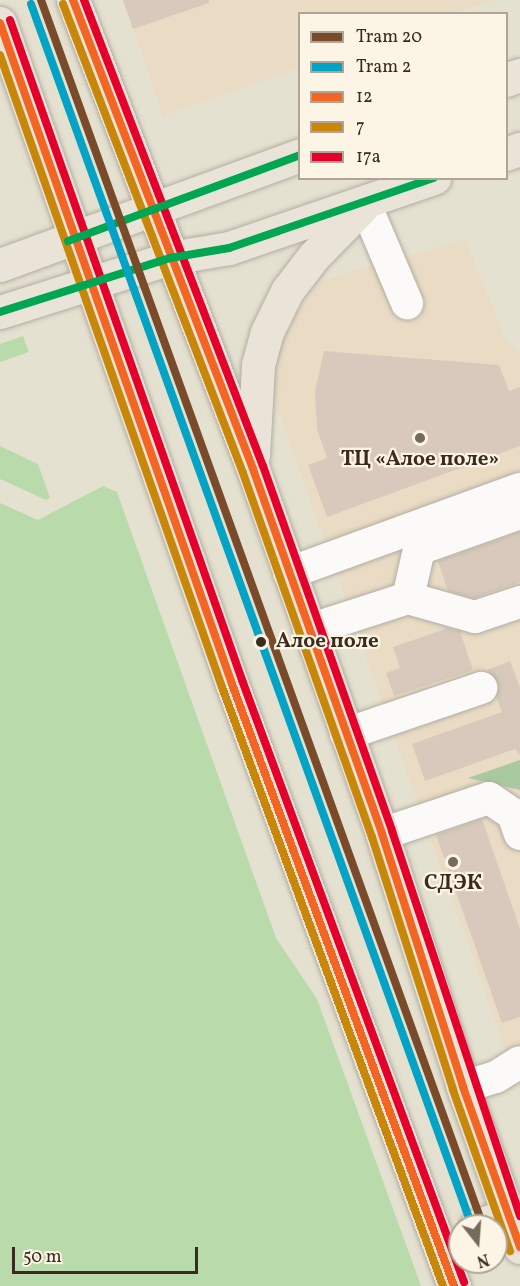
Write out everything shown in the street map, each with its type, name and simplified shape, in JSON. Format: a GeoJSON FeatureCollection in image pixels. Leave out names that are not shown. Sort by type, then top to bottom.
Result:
{"type":"FeatureCollection","features":[{"type":"Feature","properties":{"kind":"main road"},"geometry":{"type":"LineString","coordinates":[[73,0],[151,209],[253,469],[382,834],[463,1087],[514,1213],[520,1247]]}},
{"type":"Feature","properties":{"kind":"main road"},"geometry":{"type":"LineString","coordinates":[[0,23],[78,237],[232,684],[448,1232]]}},
{"type":"Feature","properties":{"kind":"main road"},"geometry":{"type":"LineString","coordinates":[[0,265],[298,156]]}},
{"type":"Feature","properties":{"kind":"main road"},"geometry":{"type":"LineString","coordinates":[[0,312],[170,258],[228,248],[365,204],[429,180]]}},
{"type":"Feature","properties":{"kind":"main road"},"geometry":{"type":"LineString","coordinates":[[253,469],[258,365],[267,332],[287,291],[314,255],[365,204]]}},
{"type":"Feature","properties":{"kind":"lane"},"geometry":{"type":"LineString","coordinates":[[365,204],[407,303]]}},
{"type":"Feature","properties":{"kind":"lane"},"geometry":{"type":"LineString","coordinates":[[289,573],[520,489]]}},
{"type":"Feature","properties":{"kind":"lane"},"geometry":{"type":"LineString","coordinates":[[408,598],[419,549],[520,513]]}},
{"type":"Feature","properties":{"kind":"lane"},"geometry":{"type":"LineString","coordinates":[[309,630],[408,598],[475,617],[520,602]]}},
{"type":"Feature","properties":{"kind":"lane"},"geometry":{"type":"LineString","coordinates":[[346,734],[481,688]]}},
{"type":"Feature","properties":{"kind":"lane"},"geometry":{"type":"LineString","coordinates":[[382,834],[489,798],[513,814],[520,834]]}},
{"type":"Feature","properties":{"kind":"lane"},"geometry":{"type":"LineString","coordinates":[[463,1087],[496,1077],[520,1062]]}},
{"type":"Feature","properties":{"kind":"shaded area"},"geometry":{"type":"Polygon","coordinates":[[[123,0],[494,0],[458,12],[298,12],[298,68],[163,116],[123,0]]]}},
{"type":"Feature","properties":{"kind":"shaded area"},"geometry":{"type":"Polygon","coordinates":[[[465,239],[506,340],[520,356],[520,1090],[273,396],[273,367],[291,319],[322,280],[465,239]]]}},
{"type":"Feature","properties":{"kind":"green space"},"geometry":{"type":"Polygon","coordinates":[[[23,336],[29,352],[0,362],[0,344],[23,336]]]}},
{"type":"Feature","properties":{"kind":"green space"},"geometry":{"type":"Polygon","coordinates":[[[0,446],[38,464],[50,498],[46,500],[0,479],[0,446]]]}},
{"type":"Feature","properties":{"kind":"green space"},"geometry":{"type":"Polygon","coordinates":[[[103,486],[117,492],[276,938],[317,999],[421,1286],[0,1286],[0,503],[38,520],[103,486]]]}},
{"type":"Feature","properties":{"kind":"green space"},"geometry":{"type":"Polygon","coordinates":[[[520,760],[520,790],[468,778],[520,760]]]}},
{"type":"Feature","properties":{"kind":"building"},"geometry":{"type":"Polygon","coordinates":[[[123,0],[209,0],[209,3],[133,29],[123,0]]]}},
{"type":"Feature","properties":{"kind":"building","name":"ТЦ «Алое поле»"},"geometry":{"type":"Polygon","coordinates":[[[324,351],[499,365],[509,391],[520,387],[520,446],[327,517],[308,465],[327,458],[317,429],[315,391],[324,351]]]}},
{"type":"Feature","properties":{"kind":"building"},"geometry":{"type":"Polygon","coordinates":[[[520,532],[520,582],[474,598],[448,591],[438,561],[520,532]]]}},
{"type":"Feature","properties":{"kind":"building"},"geometry":{"type":"Polygon","coordinates":[[[448,628],[460,631],[473,670],[394,696],[386,673],[400,668],[393,647],[448,628]]]}},
{"type":"Feature","properties":{"kind":"building"},"geometry":{"type":"Polygon","coordinates":[[[510,661],[520,688],[520,755],[515,749],[425,781],[412,744],[502,712],[496,696],[498,682],[487,670],[510,661]]]}},
{"type":"Feature","properties":{"kind":"building"},"geometry":{"type":"Polygon","coordinates":[[[482,819],[520,929],[520,1017],[502,1023],[436,835],[482,819]]]}},
{"type":"Feature","properties":{"kind":"tram line","name":"20"},"geometry":{"type":"LineString","coordinates":[[41,0],[479,1214]]}},
{"type":"Feature","properties":{"kind":"tram line","name":"2"},"geometry":{"type":"LineString","coordinates":[[31,4],[468,1214]]}},
{"type":"Feature","properties":{"kind":"transit line","name":"12"},"geometry":{"type":"LineString","coordinates":[[73,0],[253,469],[382,834],[463,1087],[520,1247]]}},
{"type":"Feature","properties":{"kind":"transit line","name":"17a"},"geometry":{"type":"LineString","coordinates":[[84,0],[263,466],[392,831],[520,1216]]}},
{"type":"Feature","properties":{"kind":"transit line","name":"7"},"geometry":{"type":"LineString","coordinates":[[63,4],[243,473],[372,837],[453,1090],[510,1251]]}},
{"type":"Feature","properties":{"kind":"transit line","name":"17a"},"geometry":{"type":"LineString","coordinates":[[10,20],[242,680],[464,1282]]}},
{"type":"Feature","properties":{"kind":"transit line","name":"12"},"geometry":{"type":"LineString","coordinates":[[0,23],[232,684],[454,1286]]}},
{"type":"Feature","properties":{"kind":"transit line","name":"7"},"geometry":{"type":"LineString","coordinates":[[0,55],[222,687],[443,1286]]}},
{"type":"Feature","properties":{"kind":"transit line","name":"2"},"geometry":{"type":"LineString","coordinates":[[68,241],[298,156]]}},
{"type":"Feature","properties":{"kind":"transit line","name":"2"},"geometry":{"type":"LineString","coordinates":[[0,312],[170,258],[229,248],[427,180]]}},
{"type":"Feature","properties":{"kind":"place","name":"ТЦ «Алое поле»"},"geometry":{"type":"Point","coordinates":[420,438]}},
{"type":"Feature","properties":{"kind":"place","name":"Алое поле"},"geometry":{"type":"Point","coordinates":[261,642]}},
{"type":"Feature","properties":{"kind":"place","name":"СДЭК"},"geometry":{"type":"Point","coordinates":[453,862]}}]}
